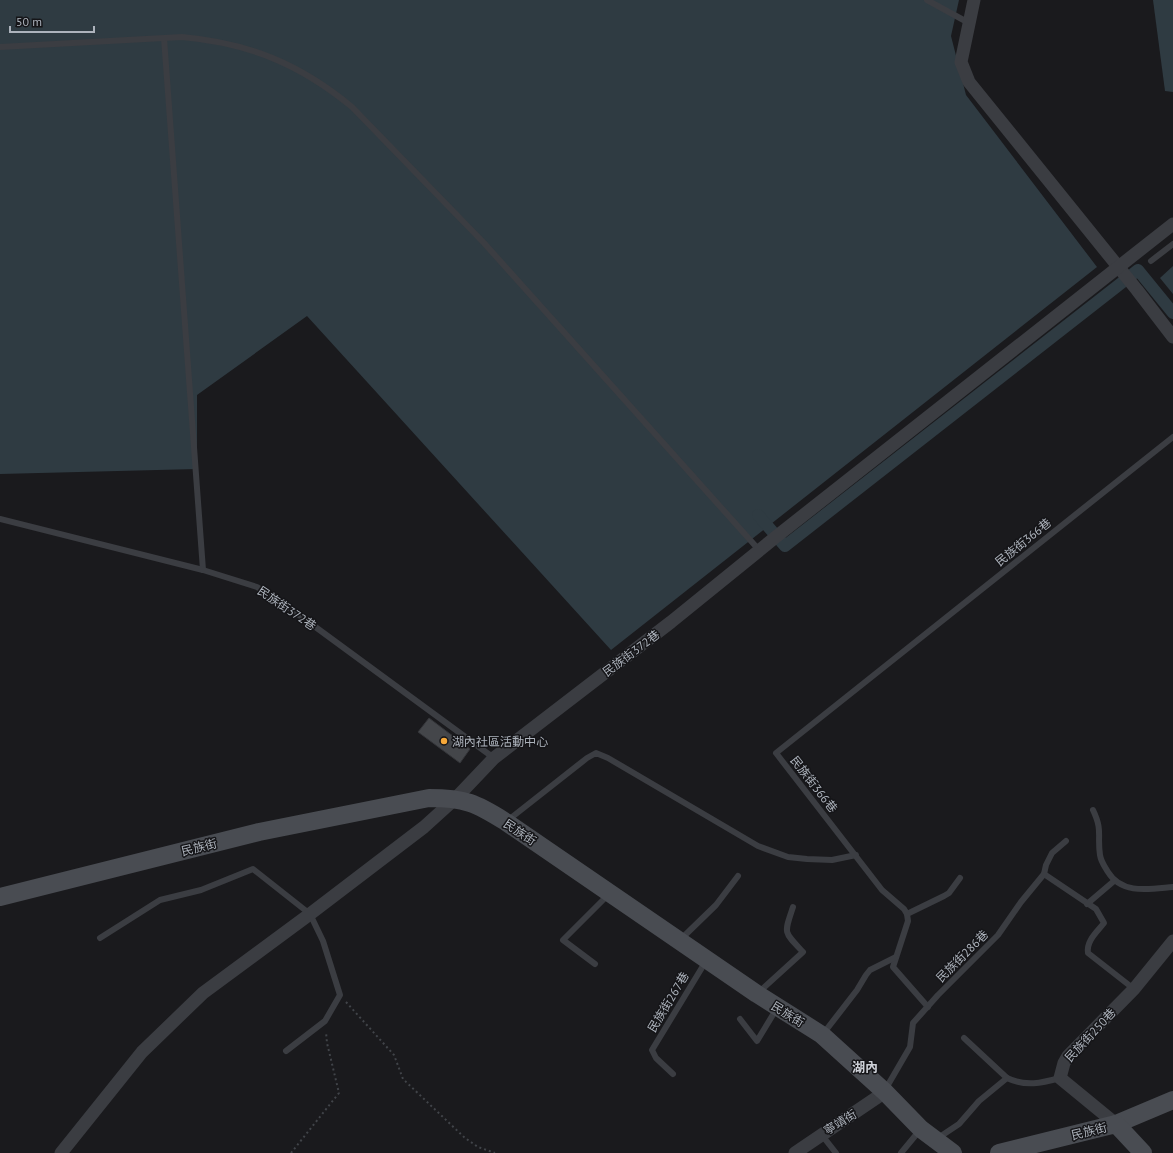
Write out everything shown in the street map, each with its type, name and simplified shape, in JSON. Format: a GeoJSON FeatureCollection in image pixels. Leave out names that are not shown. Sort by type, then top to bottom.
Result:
{"type":"FeatureCollection","features":[{"type":"Feature","properties":{"kind":"street"},"geometry":{"type":"LineString","coordinates":[[974,0],[961,62],[969,82],[1119,267],[1173,337]]}},
{"type":"Feature","properties":{"kind":"street","name":"民族街372巷"},"geometry":{"type":"LineString","coordinates":[[60,1153],[142,1052],[203,993],[424,827],[456,798],[494,758],[671,622],[777,536],[1173,224]]}},
{"type":"Feature","properties":{"kind":"street","name":"民族街"},"geometry":{"type":"LineString","coordinates":[[0,897],[259,832],[429,798],[456,798],[482,807],[506,822],[757,994],[822,1035],[885,1092],[921,1129],[953,1153]]}},
{"type":"Feature","properties":{"kind":"street","name":"民族街250巷"},"geometry":{"type":"LineString","coordinates":[[1116,1124],[1060,1078],[1064,1063],[1068,1056],[1134,989],[1173,940]]}},
{"type":"Feature","properties":{"kind":"street","name":"寧靖街"},"geometry":{"type":"LineString","coordinates":[[795,1153],[821,1134],[849,1118],[885,1092]]}},
{"type":"Feature","properties":{"kind":"street"},"geometry":{"type":"LineString","coordinates":[[1116,1124],[1173,1100]]}},
{"type":"Feature","properties":{"kind":"street","name":"民族街"},"geometry":{"type":"LineString","coordinates":[[999,1153],[1116,1124],[1144,1153]]}},
{"type":"Feature","properties":{"kind":"lane"},"geometry":{"type":"LineString","coordinates":[[927,0],[969,24]]}},
{"type":"Feature","properties":{"kind":"lane"},"geometry":{"type":"LineString","coordinates":[[0,47],[182,37],[208,39],[238,45],[269,55],[329,88],[352,107],[484,243],[763,548]]}},
{"type":"Feature","properties":{"kind":"lane"},"geometry":{"type":"LineString","coordinates":[[164,38],[203,570]]}},
{"type":"Feature","properties":{"kind":"lane"},"geometry":{"type":"LineString","coordinates":[[1151,261],[1173,244]]}},
{"type":"Feature","properties":{"kind":"lane","name":"民族街366巷"},"geometry":{"type":"LineString","coordinates":[[856,855],[776,753],[1173,437]]}},
{"type":"Feature","properties":{"kind":"lane","name":"民族街372巷"},"geometry":{"type":"LineString","coordinates":[[0,519],[203,570],[257,587],[275,598],[494,758]]}},
{"type":"Feature","properties":{"kind":"lane"},"geometry":{"type":"LineString","coordinates":[[506,822],[587,758],[596,753],[608,758],[758,846],[788,856],[807,859],[832,860],[856,855],[882,890],[904,909],[907,914],[908,921],[893,967],[928,1007]]}},
{"type":"Feature","properties":{"kind":"lane"},"geometry":{"type":"LineString","coordinates":[[1094,810],[1101,832],[1100,857],[1114,882],[1130,889],[1144,890],[1173,887]]}},
{"type":"Feature","properties":{"kind":"lane","name":"民族街286巷"},"geometry":{"type":"LineString","coordinates":[[885,1092],[910,1047],[913,1023],[998,935],[1021,902],[1044,874],[1052,853],[1066,841]]}},
{"type":"Feature","properties":{"kind":"lane"},"geometry":{"type":"LineString","coordinates":[[100,938],[160,900],[201,890],[253,869],[310,914],[323,941],[340,995],[325,1021],[286,1051]]}},
{"type":"Feature","properties":{"kind":"lane"},"geometry":{"type":"LineString","coordinates":[[1044,874],[1096,909],[1104,923],[1089,942],[1087,947],[1088,953],[1134,989]]}},
{"type":"Feature","properties":{"kind":"lane"},"geometry":{"type":"LineString","coordinates":[[680,940],[716,905],[738,876]]}},
{"type":"Feature","properties":{"kind":"lane"},"geometry":{"type":"LineString","coordinates":[[907,914],[949,893],[960,878]]}},
{"type":"Feature","properties":{"kind":"lane"},"geometry":{"type":"LineString","coordinates":[[1088,904],[1114,882]]}},
{"type":"Feature","properties":{"kind":"lane"},"geometry":{"type":"LineString","coordinates":[[594,964],[563,940],[610,893]]}},
{"type":"Feature","properties":{"kind":"lane"},"geometry":{"type":"LineString","coordinates":[[757,994],[802,952],[787,935],[785,930],[793,907]]}},
{"type":"Feature","properties":{"kind":"lane"},"geometry":{"type":"LineString","coordinates":[[822,1035],[857,990],[866,974],[870,970],[896,957]]}},
{"type":"Feature","properties":{"kind":"lane","name":"民族街267巷"},"geometry":{"type":"LineString","coordinates":[[673,1074],[656,1058],[652,1050],[707,959]]}},
{"type":"Feature","properties":{"kind":"lane"},"geometry":{"type":"LineString","coordinates":[[740,1019],[757,1041],[778,1007]]}},
{"type":"Feature","properties":{"kind":"lane"},"geometry":{"type":"LineString","coordinates":[[964,1038],[1008,1078],[1028,1084],[1060,1078]]}},
{"type":"Feature","properties":{"kind":"lane"},"geometry":{"type":"LineString","coordinates":[[935,1140],[959,1124],[978,1101],[1008,1078]]}},
{"type":"Feature","properties":{"kind":"lane"},"geometry":{"type":"LineString","coordinates":[[901,1153],[921,1129]]}},
{"type":"Feature","properties":{"kind":"lane"},"geometry":{"type":"LineString","coordinates":[[821,1134],[836,1153]]}},
{"type":"Feature","properties":{"kind":"path"},"geometry":{"type":"LineString","coordinates":[[340,995],[394,1055],[403,1079],[465,1138],[478,1147],[495,1153]]}},
{"type":"Feature","properties":{"kind":"path"},"geometry":{"type":"LineString","coordinates":[[291,1153],[338,1093],[326,1043],[325,1021]]}},
{"type":"Feature","properties":{"kind":"shaded area"},"geometry":{"type":"Polygon","coordinates":[[[0,0],[959,0],[951,36],[966,95],[1097,267],[611,650],[307,316],[197,395],[197,469],[0,474],[0,0]]]}},
{"type":"Feature","properties":{"kind":"shaded area"},"geometry":{"type":"Polygon","coordinates":[[[1153,0],[1173,0],[1173,92],[1165,91],[1153,0]]]}},
{"type":"Feature","properties":{"kind":"shaded area"},"geometry":{"type":"Polygon","coordinates":[[[1173,266],[1173,294],[1160,278],[1173,266]]]}},
{"type":"Feature","properties":{"kind":"building","name":"湖內社區活動中心"},"geometry":{"type":"Polygon","coordinates":[[[429,718],[470,749],[460,763],[418,732],[429,718]]]}},
{"type":"Feature","properties":{"kind":"waterway"},"geometry":{"type":"LineString","coordinates":[[758,515],[785,546],[1138,270],[1173,313]]}},
{"type":"Feature","properties":{"kind":"place","name":"湖內社區活動中心"},"geometry":{"type":"Point","coordinates":[444,741]}},
{"type":"Feature","properties":{"kind":"district","name":"湖內"},"geometry":{"type":"Point","coordinates":[865,1067]}}]}
